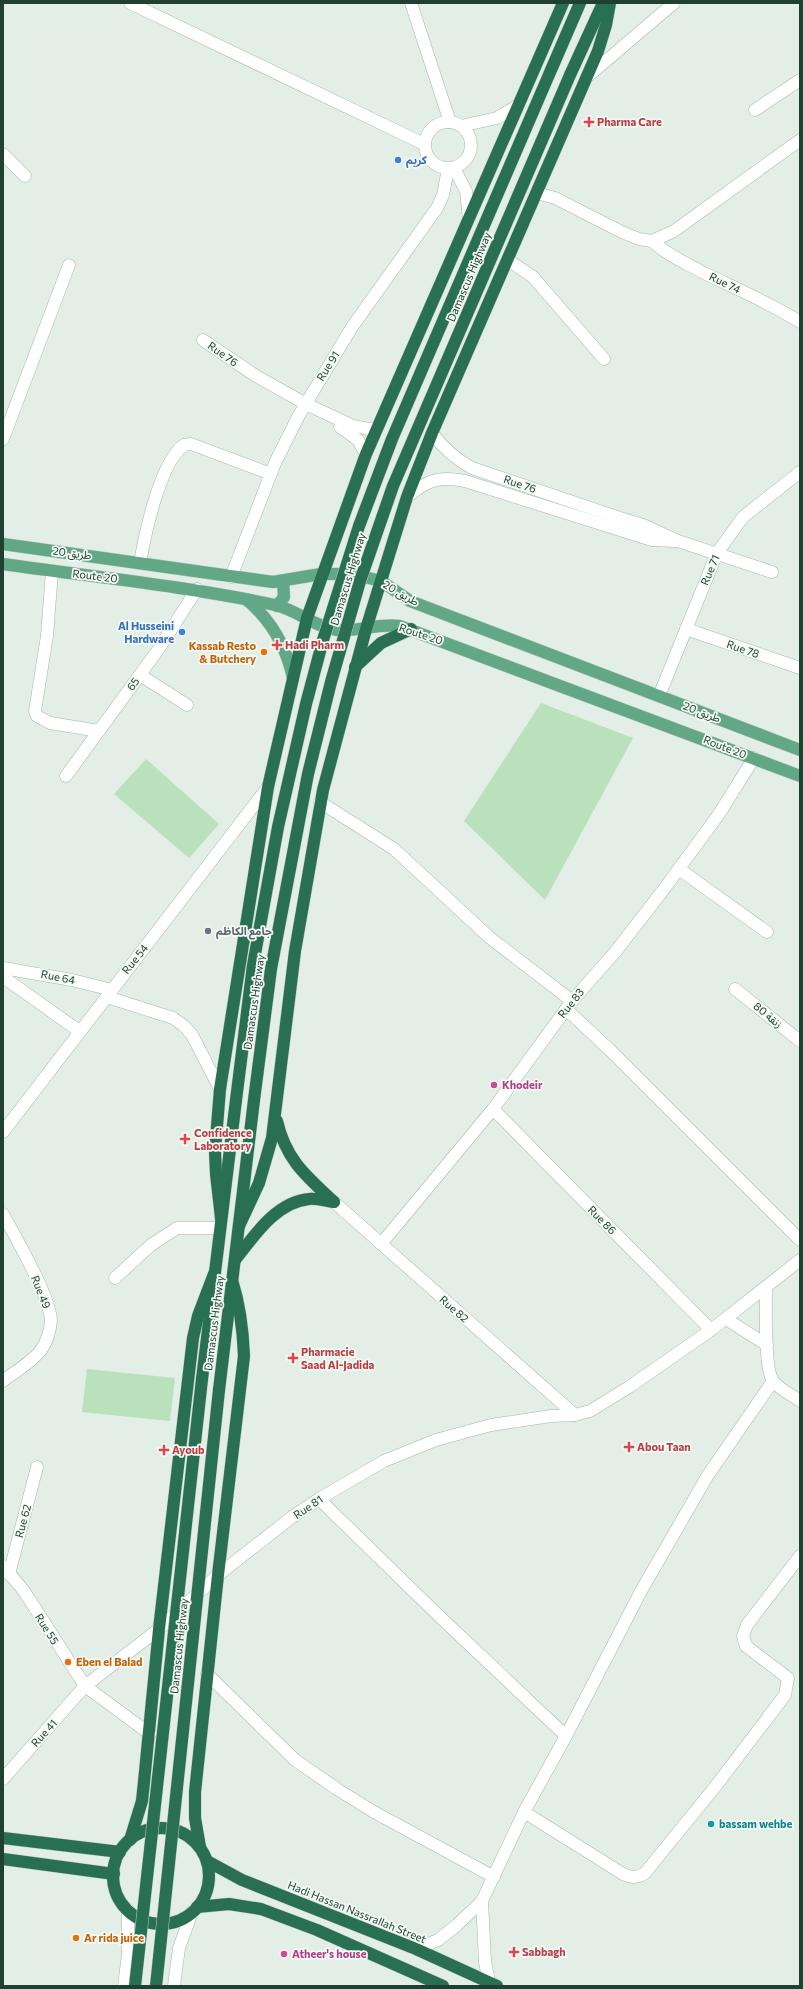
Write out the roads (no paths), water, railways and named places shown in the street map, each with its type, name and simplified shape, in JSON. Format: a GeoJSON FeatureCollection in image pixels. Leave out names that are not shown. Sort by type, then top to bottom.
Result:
{"type":"FeatureCollection","features":[{"type":"Feature","properties":{"kind":"highway"},"geometry":{"type":"LineString","coordinates":[[221,1223],[216,1174],[220,1090],[268,787],[307,618],[321,574],[366,454],[563,3]]}},
{"type":"Feature","properties":{"kind":"highway","name":"Damascus Highway"},"geometry":{"type":"LineString","coordinates":[[135,1986],[214,1274],[253,965],[278,827],[306,704],[323,640],[359,526],[392,438],[580,3]]}},
{"type":"Feature","properties":{"kind":"highway","name":"Damascus Highway"},"geometry":{"type":"LineString","coordinates":[[156,1986],[219,1390],[254,1100],[271,969],[306,781],[331,682],[360,581],[394,486],[570,75],[604,3]]}},
{"type":"Feature","properties":{"kind":"highway"},"geometry":{"type":"LineString","coordinates":[[239,1226],[259,1183],[266,1161],[275,1114],[295,951],[320,802],[354,668],[407,497],[432,433],[587,77],[600,44],[610,3]]}},
{"type":"Feature","properties":{"kind":"highway"},"geometry":{"type":"LineString","coordinates":[[354,668],[381,643],[410,629]]}},
{"type":"Feature","properties":{"kind":"highway"},"geometry":{"type":"LineString","coordinates":[[275,1114],[281,1140],[289,1154],[300,1170],[334,1202]]}},
{"type":"Feature","properties":{"kind":"highway"},"geometry":{"type":"LineString","coordinates":[[235,1261],[261,1227],[290,1205],[309,1199],[334,1202]]}},
{"type":"Feature","properties":{"kind":"highway"},"geometry":{"type":"LineString","coordinates":[[130,1840],[142,1801],[150,1734],[159,1629],[193,1338],[198,1316],[214,1274]]}},
{"type":"Feature","properties":{"kind":"highway"},"geometry":{"type":"LineString","coordinates":[[195,1910],[202,1901],[208,1886],[209,1877],[207,1861],[200,1847],[194,1807],[207,1674],[244,1356],[240,1304],[232,1280]]}},
{"type":"Feature","properties":{"kind":"highway"},"geometry":{"type":"LineString","coordinates":[[200,1847],[185,1834],[167,1828],[144,1831],[130,1840],[120,1852],[114,1874],[116,1890],[128,1910],[140,1919],[156,1923],[171,1923],[195,1910],[229,1904],[261,1909],[317,1930],[443,1986]]}},
{"type":"Feature","properties":{"kind":"highway"},"geometry":{"type":"LineString","coordinates":[[3,1838],[120,1852]]}},
{"type":"Feature","properties":{"kind":"highway"},"geometry":{"type":"LineString","coordinates":[[3,1859],[114,1874]]}},
{"type":"Feature","properties":{"kind":"highway","name":"Hadi Hassan Nassrallah Street"},"geometry":{"type":"LineString","coordinates":[[207,1861],[242,1880],[416,1949],[493,1984]]}},
{"type":"Feature","properties":{"kind":"main road","name":"طريق 20"},"geometry":{"type":"LineString","coordinates":[[3,544],[273,582],[283,582],[321,574],[352,574],[381,581],[410,601],[800,750]]}},
{"type":"Feature","properties":{"kind":"main road","name":"Route 20"},"geometry":{"type":"LineString","coordinates":[[3,564],[197,589],[278,606],[320,625],[335,630],[350,631],[388,624],[410,629],[800,776]]}},
{"type":"Feature","properties":{"kind":"main road"},"geometry":{"type":"LineString","coordinates":[[278,606],[284,597],[283,582]]}},
{"type":"Feature","properties":{"kind":"main road"},"geometry":{"type":"LineString","coordinates":[[246,600],[263,615],[277,634],[287,655],[292,678]]}},
{"type":"Feature","properties":{"kind":"street"},"geometry":{"type":"LineString","coordinates":[[130,3],[424,144]]}},
{"type":"Feature","properties":{"kind":"street"},"geometry":{"type":"LineString","coordinates":[[411,3],[456,124],[469,136],[471,149],[465,161],[451,168],[435,165],[430,161],[424,144],[426,136],[436,125],[456,124],[497,118],[517,106]]}},
{"type":"Feature","properties":{"kind":"street"},"geometry":{"type":"LineString","coordinates":[[587,77],[674,3]]}},
{"type":"Feature","properties":{"kind":"street"},"geometry":{"type":"LineString","coordinates":[[755,110],[800,80]]}},
{"type":"Feature","properties":{"kind":"street"},"geometry":{"type":"LineString","coordinates":[[537,193],[555,198],[631,237],[652,241],[674,231],[800,140]]}},
{"type":"Feature","properties":{"kind":"street"},"geometry":{"type":"LineString","coordinates":[[3,154],[25,176]]}},
{"type":"Feature","properties":{"kind":"street"},"geometry":{"type":"LineString","coordinates":[[451,168],[466,191],[469,219]]}},
{"type":"Feature","properties":{"kind":"street","name":"Rue 91"},"geometry":{"type":"LineString","coordinates":[[231,577],[289,432],[352,328],[437,208],[443,195],[451,168]]}},
{"type":"Feature","properties":{"kind":"street","name":"Rue 74"},"geometry":{"type":"LineString","coordinates":[[652,241],[669,255],[781,310],[800,322]]}},
{"type":"Feature","properties":{"kind":"street"},"geometry":{"type":"LineString","coordinates":[[508,260],[533,277],[604,359]]}},
{"type":"Feature","properties":{"kind":"street"},"geometry":{"type":"LineString","coordinates":[[3,439],[69,265]]}},
{"type":"Feature","properties":{"kind":"street","name":"Rue 76"},"geometry":{"type":"LineString","coordinates":[[203,340],[256,376],[306,404],[352,434],[360,443],[366,454]]}},
{"type":"Feature","properties":{"kind":"street","name":"Rue 76"},"geometry":{"type":"LineString","coordinates":[[306,404],[353,426],[369,429],[377,428]]}},
{"type":"Feature","properties":{"kind":"street","name":"Rue 76"},"geometry":{"type":"LineString","coordinates":[[432,433],[442,448],[456,459],[487,473],[643,525],[678,541],[772,572]]}},
{"type":"Feature","properties":{"kind":"street"},"geometry":{"type":"LineString","coordinates":[[140,563],[149,521],[160,487],[171,462],[184,445],[191,444],[271,474]]}},
{"type":"Feature","properties":{"kind":"street","name":"Rue 71"},"geometry":{"type":"LineString","coordinates":[[659,696],[717,553],[743,517],[800,472]]}},
{"type":"Feature","properties":{"kind":"street"},"geometry":{"type":"LineString","coordinates":[[482,487],[487,473]]}},
{"type":"Feature","properties":{"kind":"street","name":"Rue 76"},"geometry":{"type":"LineString","coordinates":[[407,497],[419,486],[434,480],[449,478],[652,540],[678,541]]}},
{"type":"Feature","properties":{"kind":"street","name":"Rue 76"},"geometry":{"type":"LineString","coordinates":[[562,512],[620,518]]}},
{"type":"Feature","properties":{"kind":"street"},"geometry":{"type":"LineString","coordinates":[[52,571],[49,620],[35,711],[37,716],[50,723],[99,731]]}},
{"type":"Feature","properties":{"kind":"street","name":"65"},"geometry":{"type":"LineString","coordinates":[[66,776],[158,650],[197,589]]}},
{"type":"Feature","properties":{"kind":"street","name":"Rue 78"},"geometry":{"type":"LineString","coordinates":[[686,629],[800,668]]}},
{"type":"Feature","properties":{"kind":"street"},"geometry":{"type":"LineString","coordinates":[[140,675],[187,705]]}},
{"type":"Feature","properties":{"kind":"street","name":"Rue 83"},"geometry":{"type":"LineString","coordinates":[[381,1244],[493,1110],[569,1005],[616,951],[730,798],[754,758]]}},
{"type":"Feature","properties":{"kind":"street","name":"Rue 54"},"geometry":{"type":"LineString","coordinates":[[3,1132],[79,1031],[268,787]]}},
{"type":"Feature","properties":{"kind":"street"},"geometry":{"type":"LineString","coordinates":[[320,802],[394,849],[489,938],[569,1005],[612,1052],[800,1240]]}},
{"type":"Feature","properties":{"kind":"street"},"geometry":{"type":"LineString","coordinates":[[679,868],[767,932]]}},
{"type":"Feature","properties":{"kind":"street","name":"Rue 64"},"geometry":{"type":"LineString","coordinates":[[3,968],[72,980],[173,1018],[184,1026],[192,1035],[220,1090]]}},
{"type":"Feature","properties":{"kind":"street"},"geometry":{"type":"LineString","coordinates":[[3,977],[79,1031]]}},
{"type":"Feature","properties":{"kind":"street","name":"زنقة 80"},"geometry":{"type":"LineString","coordinates":[[735,989],[800,1041]]}},
{"type":"Feature","properties":{"kind":"street","name":"Rue 86"},"geometry":{"type":"LineString","coordinates":[[493,1110],[711,1330]]}},
{"type":"Feature","properties":{"kind":"street","name":"Rue 82"},"geometry":{"type":"LineString","coordinates":[[334,1202],[575,1416]]}},
{"type":"Feature","properties":{"kind":"street","name":"Rue 49"},"geometry":{"type":"LineString","coordinates":[[3,1214],[18,1240],[46,1299],[51,1320],[48,1338],[42,1349],[35,1357],[3,1381]]}},
{"type":"Feature","properties":{"kind":"street"},"geometry":{"type":"LineString","coordinates":[[114,1278],[150,1245],[177,1228],[221,1223]]}},
{"type":"Feature","properties":{"kind":"street"},"geometry":{"type":"LineString","coordinates":[[575,1416],[601,1404],[711,1330],[766,1289],[800,1260]]}},
{"type":"Feature","properties":{"kind":"street"},"geometry":{"type":"LineString","coordinates":[[766,1289],[768,1365],[773,1381],[800,1401]]}},
{"type":"Feature","properties":{"kind":"street"},"geometry":{"type":"LineString","coordinates":[[726,1319],[767,1345]]}},
{"type":"Feature","properties":{"kind":"street"},"geometry":{"type":"LineString","coordinates":[[416,1949],[438,1940],[457,1926],[482,1902],[524,1812],[566,1736],[649,1577],[708,1475],[773,1381]]}},
{"type":"Feature","properties":{"kind":"street","name":"Rue 81"},"geometry":{"type":"LineString","coordinates":[[85,1686],[159,1629],[218,1575],[292,1517],[319,1499],[384,1461],[436,1440],[491,1425],[551,1416],[575,1416]]}},
{"type":"Feature","properties":{"kind":"street","name":"Rue 62"},"geometry":{"type":"LineString","coordinates":[[6,1570],[37,1467]]}},
{"type":"Feature","properties":{"kind":"street"},"geometry":{"type":"LineString","coordinates":[[319,1499],[440,1617],[566,1736]]}},
{"type":"Feature","properties":{"kind":"street"},"geometry":{"type":"LineString","coordinates":[[524,1812],[629,1877],[639,1877],[645,1872],[715,1787],[785,1695],[788,1686],[788,1678],[746,1646],[743,1636],[747,1625],[800,1556]]}},
{"type":"Feature","properties":{"kind":"street","name":"Rue 55"},"geometry":{"type":"LineString","coordinates":[[6,1570],[24,1591],[85,1686],[150,1734]]}},
{"type":"Feature","properties":{"kind":"street"},"geometry":{"type":"LineString","coordinates":[[207,1674],[295,1760],[374,1812],[494,1877]]}},
{"type":"Feature","properties":{"kind":"street","name":"Rue 41"},"geometry":{"type":"LineString","coordinates":[[3,1779],[85,1686]]}},
{"type":"Feature","properties":{"kind":"street"},"geometry":{"type":"LineString","coordinates":[[482,1902],[485,1962],[493,1984]]}},
{"type":"Feature","properties":{"kind":"street"},"geometry":{"type":"LineString","coordinates":[[124,1986],[128,1954],[128,1910]]}},
{"type":"Feature","properties":{"kind":"street"},"geometry":{"type":"LineString","coordinates":[[174,1986],[179,1948],[195,1910]]}},
{"type":"Feature","properties":{"kind":"place","name":"Pharma Care"},"geometry":{"type":"Point","coordinates":[589,122]}},
{"type":"Feature","properties":{"kind":"place","name":"كريم"},"geometry":{"type":"Point","coordinates":[398,160]}},
{"type":"Feature","properties":{"kind":"place","name":"Al Husseini Hardware"},"geometry":{"type":"Point","coordinates":[182,632]}},
{"type":"Feature","properties":{"kind":"place","name":"Hadi Pharm"},"geometry":{"type":"Point","coordinates":[277,645]}},
{"type":"Feature","properties":{"kind":"place","name":"Kassab Resto & Butchery"},"geometry":{"type":"Point","coordinates":[264,652]}},
{"type":"Feature","properties":{"kind":"place","name":"جامع الكاظم"},"geometry":{"type":"Point","coordinates":[208,931]}},
{"type":"Feature","properties":{"kind":"place","name":"Khodeir"},"geometry":{"type":"Point","coordinates":[494,1085]}},
{"type":"Feature","properties":{"kind":"place","name":"Confidence Laboratory"},"geometry":{"type":"Point","coordinates":[185,1139]}},
{"type":"Feature","properties":{"kind":"place","name":"Pharmacie Saad Al-Jadida"},"geometry":{"type":"Point","coordinates":[293,1358]}},
{"type":"Feature","properties":{"kind":"place","name":"Abou Taan"},"geometry":{"type":"Point","coordinates":[629,1447]}},
{"type":"Feature","properties":{"kind":"place","name":"Ayoub"},"geometry":{"type":"Point","coordinates":[164,1450]}},
{"type":"Feature","properties":{"kind":"place","name":"Eben el Balad"},"geometry":{"type":"Point","coordinates":[68,1662]}},
{"type":"Feature","properties":{"kind":"place","name":"bassam wehbe"},"geometry":{"type":"Point","coordinates":[711,1824]}},
{"type":"Feature","properties":{"kind":"place","name":"Ar rida juice"},"geometry":{"type":"Point","coordinates":[76,1938]}},
{"type":"Feature","properties":{"kind":"place","name":"Sabbagh"},"geometry":{"type":"Point","coordinates":[514,1952]}},
{"type":"Feature","properties":{"kind":"place","name":"Atheer's house"},"geometry":{"type":"Point","coordinates":[284,1954]}}]}
